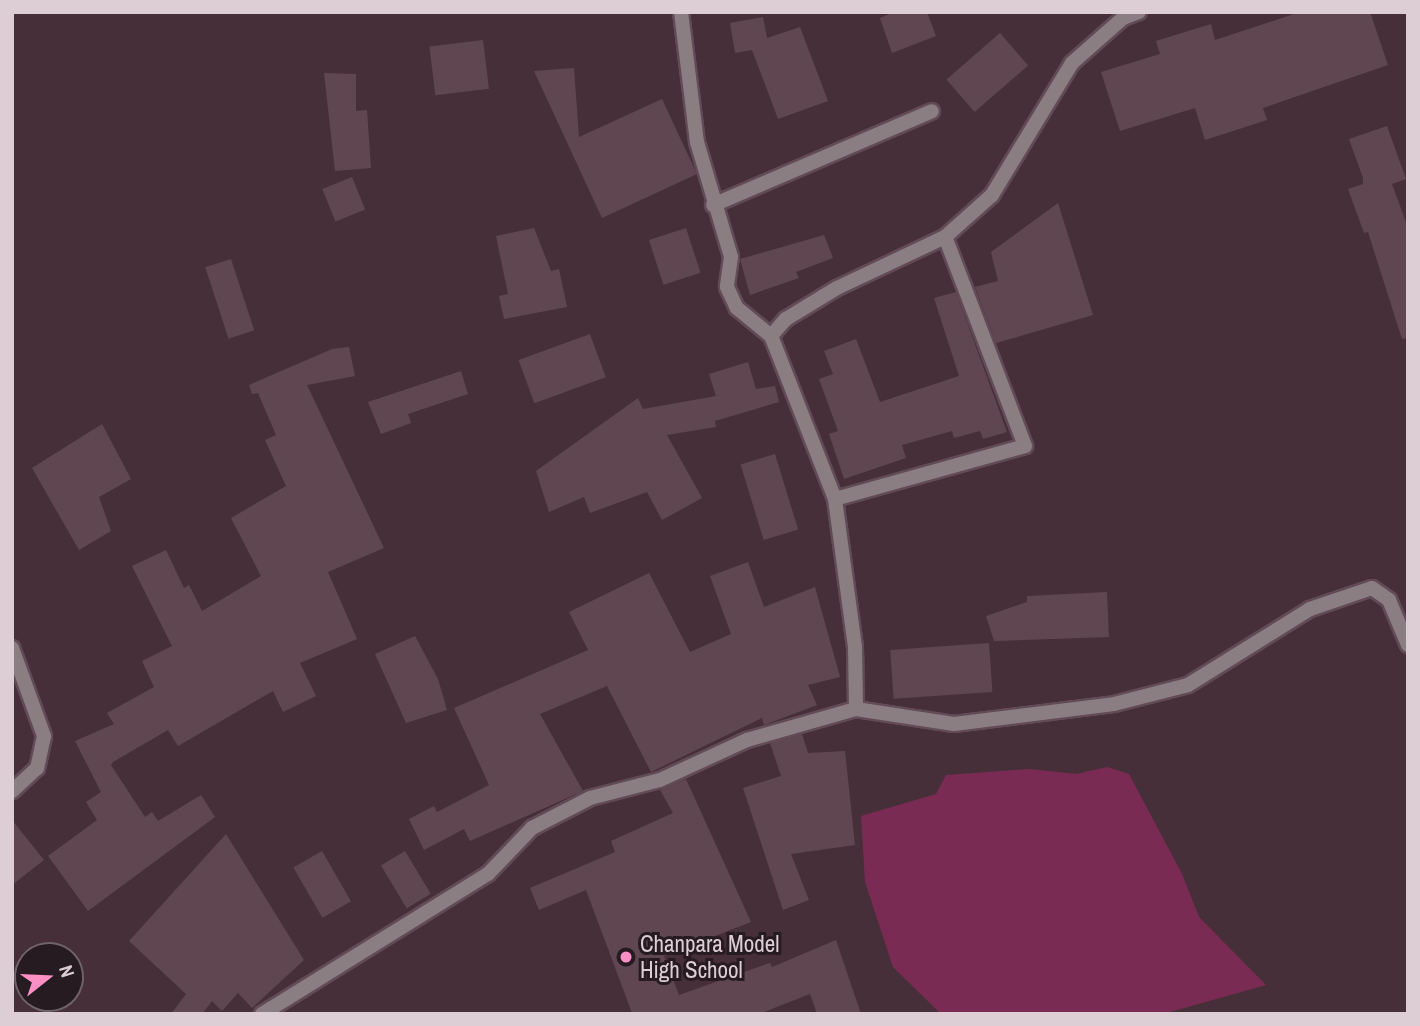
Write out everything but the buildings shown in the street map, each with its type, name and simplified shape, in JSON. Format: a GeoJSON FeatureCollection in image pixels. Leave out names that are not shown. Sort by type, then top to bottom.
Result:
{"type":"FeatureCollection","features":[{"type":"Feature","properties":{"kind":"street"},"geometry":{"type":"LineString","coordinates":[[681,12],[697,142],[713,205],[731,257],[727,287],[737,308],[771,336],[835,499],[855,647],[856,709]]}},
{"type":"Feature","properties":{"kind":"street"},"geometry":{"type":"LineString","coordinates":[[771,336],[786,319],[837,288],[945,237],[992,195],[1072,63],[1123,18],[1139,12]]}},
{"type":"Feature","properties":{"kind":"street"},"geometry":{"type":"LineString","coordinates":[[713,205],[932,111]]}},
{"type":"Feature","properties":{"kind":"street"},"geometry":{"type":"LineString","coordinates":[[835,499],[1025,446],[945,237]]}},
{"type":"Feature","properties":{"kind":"street"},"geometry":{"type":"LineString","coordinates":[[262,1014],[488,874],[532,828],[590,798],[660,780],[747,740],[856,709],[954,724],[1114,704],[1188,685],[1310,609],[1372,588],[1389,600],[1408,645]]}},
{"type":"Feature","properties":{"kind":"street"},"geometry":{"type":"LineString","coordinates":[[12,648],[44,736],[37,768],[12,791]]}},
{"type":"Feature","properties":{"kind":"shaded area"},"geometry":{"type":"Polygon","coordinates":[[[1107,767],[1129,774],[1182,874],[1199,917],[1266,985],[1163,1014],[941,1014],[893,967],[865,882],[861,816],[936,794],[946,775],[1030,769],[1076,774],[1107,767]]]}},
{"type":"Feature","properties":{"kind":"place","name":"Chanpara Model High School"},"geometry":{"type":"Point","coordinates":[626,957]}}]}
